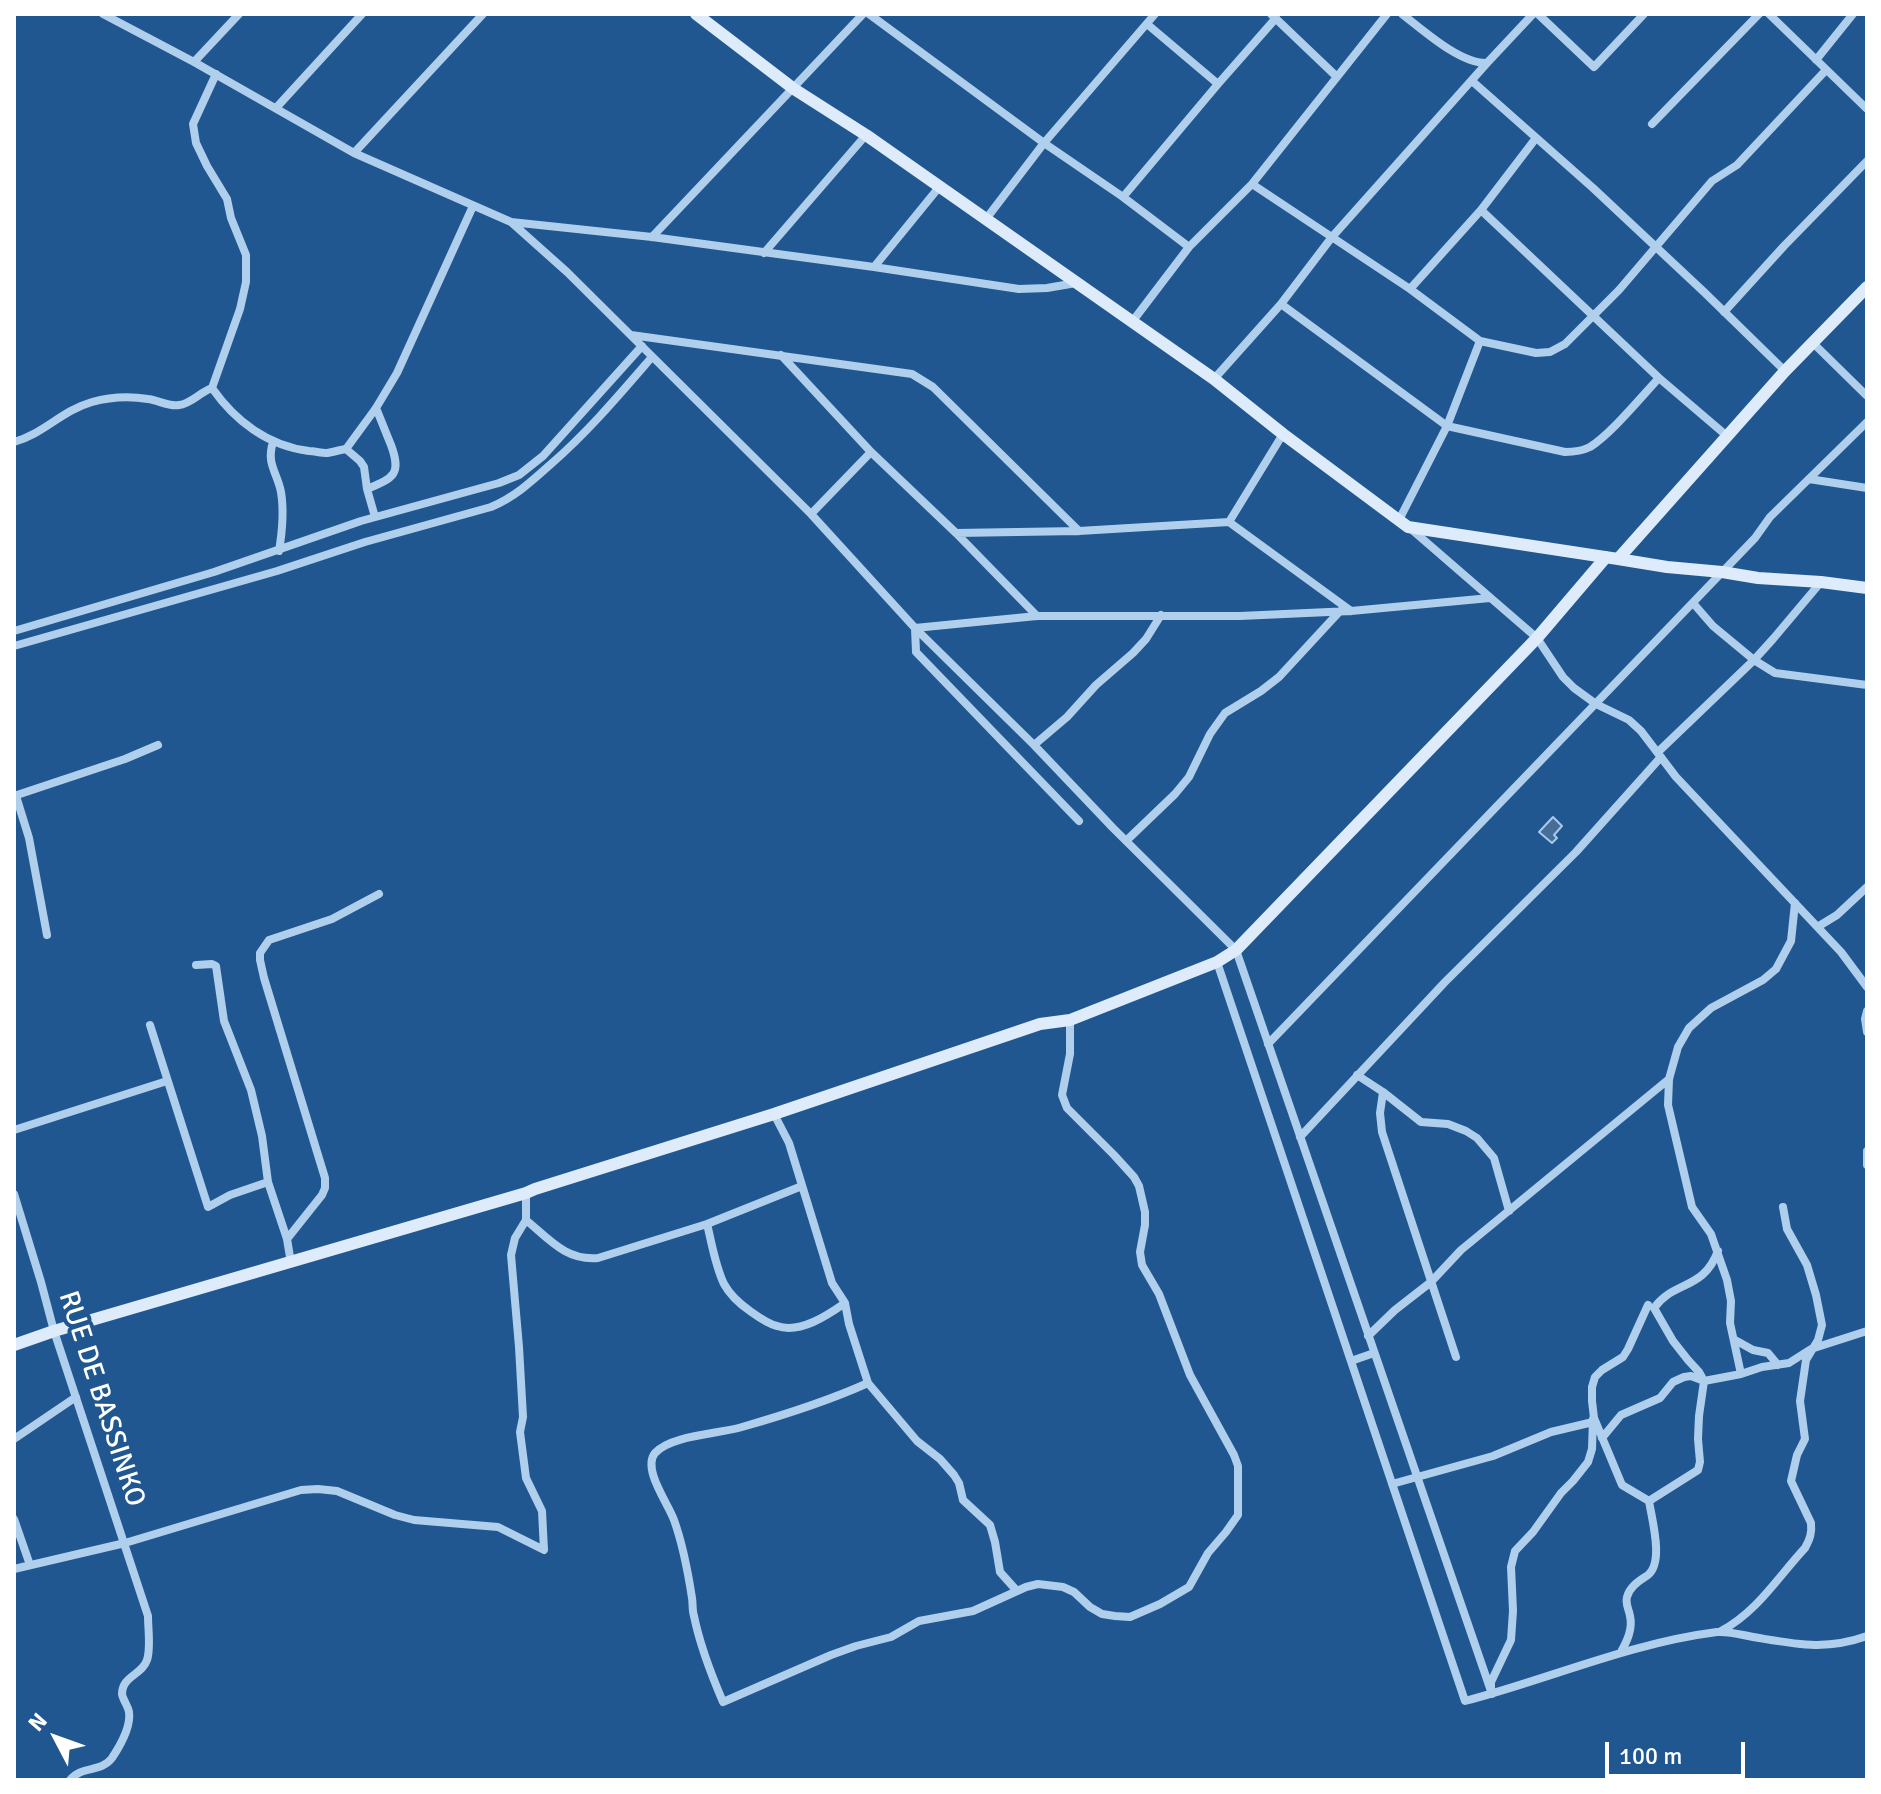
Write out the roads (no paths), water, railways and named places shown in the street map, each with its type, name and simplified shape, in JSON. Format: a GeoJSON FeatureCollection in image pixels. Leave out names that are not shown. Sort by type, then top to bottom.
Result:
{"type":"FeatureCollection","features":[{"type":"Feature","properties":{"kind":"street"},"geometry":{"type":"LineString","coordinates":[[194,62],[239,14]]}},
{"type":"Feature","properties":{"kind":"street"},"geometry":{"type":"LineString","coordinates":[[276,108],[362,14]]}},
{"type":"Feature","properties":{"kind":"street"},"geometry":{"type":"LineString","coordinates":[[354,153],[483,14]]}},
{"type":"Feature","properties":{"kind":"street"},"geometry":{"type":"LineString","coordinates":[[696,14],[794,89],[940,186],[1214,379],[1404,523],[1537,638],[1574,688],[1596,704],[1629,720],[1650,740],[1676,777],[1819,926],[1867,985]]}},
{"type":"Feature","properties":{"kind":"street"},"geometry":{"type":"LineString","coordinates":[[652,237],[866,14],[1189,247]]}},
{"type":"Feature","properties":{"kind":"street"},"geometry":{"type":"LineString","coordinates":[[986,219],[1044,143],[1155,14]]}},
{"type":"Feature","properties":{"kind":"street"},"geometry":{"type":"LineString","coordinates":[[1132,322],[1189,247],[1252,184],[1387,14]]}},
{"type":"Feature","properties":{"kind":"street"},"geometry":{"type":"LineString","coordinates":[[1402,14],[1467,59],[1487,63]]}},
{"type":"Feature","properties":{"kind":"street"},"geometry":{"type":"LineString","coordinates":[[1214,379],[1281,304],[1332,237],[1487,63],[1536,14],[1594,67],[1644,14]]}},
{"type":"Feature","properties":{"kind":"street"},"geometry":{"type":"LineString","coordinates":[[1652,124],[1759,14]]}},
{"type":"Feature","properties":{"kind":"street"},"geometry":{"type":"LineString","coordinates":[[1769,14],[1867,109]]}},
{"type":"Feature","properties":{"kind":"street"},"geometry":{"type":"LineString","coordinates":[[1816,60],[1853,14]]}},
{"type":"Feature","properties":{"kind":"street"},"geometry":{"type":"LineString","coordinates":[[106,15],[354,153],[511,222],[652,237],[1019,289],[1076,283]]}},
{"type":"Feature","properties":{"kind":"street"},"geometry":{"type":"LineString","coordinates":[[1123,197],[1273,16],[1337,77]]}},
{"type":"Feature","properties":{"kind":"street"},"geometry":{"type":"LineString","coordinates":[[1147,24],[1218,84]]}},
{"type":"Feature","properties":{"kind":"street"},"geometry":{"type":"LineString","coordinates":[[1252,184],[1410,289],[1480,341],[1536,353],[1550,352],[1565,344],[1619,290],[1712,181],[1737,165],[1826,70]]}},
{"type":"Feature","properties":{"kind":"street"},"geometry":{"type":"LineString","coordinates":[[212,388],[240,309],[246,282],[246,255],[227,199],[196,143],[193,124],[216,74]]}},
{"type":"Feature","properties":{"kind":"street"},"geometry":{"type":"LineString","coordinates":[[1472,81],[1593,188],[1785,371]]}},
{"type":"Feature","properties":{"kind":"street"},"geometry":{"type":"LineString","coordinates":[[764,253],[866,135]]}},
{"type":"Feature","properties":{"kind":"street"},"geometry":{"type":"LineString","coordinates":[[1410,289],[1481,210],[1536,138]]}},
{"type":"Feature","properties":{"kind":"street"},"geometry":{"type":"LineString","coordinates":[[1724,312],[1867,161]]}},
{"type":"Feature","properties":{"kind":"street"},"geometry":{"type":"LineString","coordinates":[[874,267],[940,186]]}},
{"type":"Feature","properties":{"kind":"street"},"geometry":{"type":"LineString","coordinates":[[212,388],[242,421],[273,442],[300,450],[327,453],[346,449],[397,373],[473,206]]}},
{"type":"Feature","properties":{"kind":"street"},"geometry":{"type":"LineString","coordinates":[[1481,210],[1659,378],[1727,436]]}},
{"type":"Feature","properties":{"kind":"street"},"geometry":{"type":"LineString","coordinates":[[511,222],[567,272],[811,514],[915,628],[1236,950],[1492,1694]]}},
{"type":"Feature","properties":{"kind":"street"},"geometry":{"type":"LineString","coordinates":[[14,1345],[526,1193],[774,1114],[1040,1024],[1070,1020],[1217,962],[1236,950],[1537,638],[1867,287]]}},
{"type":"Feature","properties":{"kind":"street"},"geometry":{"type":"LineString","coordinates":[[1281,304],[1447,426],[1565,452],[1590,447],[1603,437],[1659,378]]}},
{"type":"Feature","properties":{"kind":"street"},"geometry":{"type":"LineString","coordinates":[[631,335],[912,374],[924,381],[1079,531]]}},
{"type":"Feature","properties":{"kind":"street"},"geometry":{"type":"LineString","coordinates":[[1404,523],[1480,341]]}},
{"type":"Feature","properties":{"kind":"street"},"geometry":{"type":"LineString","coordinates":[[1813,343],[1867,396]]}},
{"type":"Feature","properties":{"kind":"street"},"geometry":{"type":"LineString","coordinates":[[14,631],[214,572],[375,517],[519,475],[543,456],[642,346]]}},
{"type":"Feature","properties":{"kind":"street"},"geometry":{"type":"LineString","coordinates":[[781,355],[871,452],[1037,616]]}},
{"type":"Feature","properties":{"kind":"street"},"geometry":{"type":"LineString","coordinates":[[14,646],[277,571],[505,501],[577,442],[652,357]]}},
{"type":"Feature","properties":{"kind":"street"},"geometry":{"type":"LineString","coordinates":[[14,442],[41,432],[60,416],[94,401],[115,397],[149,399],[176,406],[212,388]]}},
{"type":"Feature","properties":{"kind":"street"},"geometry":{"type":"LineString","coordinates":[[367,489],[393,475],[397,466],[376,408]]}},
{"type":"Feature","properties":{"kind":"street"},"geometry":{"type":"LineString","coordinates":[[1268,1044],[1755,538],[1770,517],[1867,422]]}},
{"type":"Feature","properties":{"kind":"street"},"geometry":{"type":"LineString","coordinates":[[1229,522],[1283,434]]}},
{"type":"Feature","properties":{"kind":"street"},"geometry":{"type":"LineString","coordinates":[[273,442],[269,453],[282,497],[279,551]]}},
{"type":"Feature","properties":{"kind":"street"},"geometry":{"type":"LineString","coordinates":[[346,449],[364,467],[375,517]]}},
{"type":"Feature","properties":{"kind":"street"},"geometry":{"type":"LineString","coordinates":[[811,514],[871,452]]}},
{"type":"Feature","properties":{"kind":"street"},"geometry":{"type":"LineString","coordinates":[[1809,479],[1867,488]]}},
{"type":"Feature","properties":{"kind":"street"},"geometry":{"type":"LineString","coordinates":[[956,533],[1079,531],[1229,522],[1351,611]]}},
{"type":"Feature","properties":{"kind":"street"},"geometry":{"type":"LineString","coordinates":[[1404,523],[1667,567],[1867,588]]}},
{"type":"Feature","properties":{"kind":"street"},"geometry":{"type":"LineString","coordinates":[[1300,1137],[1445,982],[1576,852],[1660,755],[1754,660],[1821,582]]}},
{"type":"Feature","properties":{"kind":"street"},"geometry":{"type":"LineString","coordinates":[[915,628],[1037,616],[1240,616],[1351,611],[1490,598]]}},
{"type":"Feature","properties":{"kind":"street"},"geometry":{"type":"LineString","coordinates":[[1693,603],[1713,626],[1775,673],[1867,685]]}},
{"type":"Feature","properties":{"kind":"street"},"geometry":{"type":"LineString","coordinates":[[1126,841],[1189,777],[1210,734],[1225,713],[1279,677],[1340,611]]}},
{"type":"Feature","properties":{"kind":"street"},"geometry":{"type":"LineString","coordinates":[[1034,745],[1133,653],[1161,615]]}},
{"type":"Feature","properties":{"kind":"street"},"geometry":{"type":"LineString","coordinates":[[915,628],[916,652],[1079,821]]}},
{"type":"Feature","properties":{"kind":"street"},"geometry":{"type":"LineString","coordinates":[[47,935],[29,838],[15,796],[158,745]]}},
{"type":"Feature","properties":{"kind":"street"},"geometry":{"type":"LineString","coordinates":[[1819,926],[1837,915],[1867,887]]}},
{"type":"Feature","properties":{"kind":"street"},"geometry":{"type":"LineString","coordinates":[[287,1239],[322,1195],[325,1178],[264,978],[260,953],[269,940],[332,919],[379,894]]}},
{"type":"Feature","properties":{"kind":"street"},"geometry":{"type":"LineString","coordinates":[[1741,1374],[1730,1323],[1731,1301],[1727,1280],[1708,1228],[1692,1207],[1668,1105],[1669,1079],[1678,1047],[1689,1028],[1711,1008],[1763,980],[1776,969],[1791,941],[1795,903]]}},
{"type":"Feature","properties":{"kind":"street"},"geometry":{"type":"LineString","coordinates":[[1217,962],[1465,1701],[1621,1652],[1721,1632],[1817,1646],[1867,1636]]}},
{"type":"Feature","properties":{"kind":"street"},"geometry":{"type":"LineString","coordinates":[[196,965],[216,966],[224,1021],[251,1090],[262,1136],[268,1182],[287,1239],[291,1263]]}},
{"type":"Feature","properties":{"kind":"street"},"geometry":{"type":"LineString","coordinates":[[1867,1011],[1867,1032]]}},
{"type":"Feature","properties":{"kind":"street"},"geometry":{"type":"LineString","coordinates":[[868,1383],[743,1427],[670,1443],[655,1453],[651,1463],[654,1478],[676,1525],[705,1660],[723,1702],[856,1646],[891,1637],[919,1621],[973,1611],[1038,1584],[1063,1587],[1074,1592],[1102,1614],[1130,1617],[1189,1587],[1208,1553],[1238,1515],[1238,1466],[1234,1455],[1190,1375],[1159,1294],[1142,1265],[1140,1252],[1145,1212],[1139,1186],[1063,1102],[1070,1054],[1070,1020]]}},
{"type":"Feature","properties":{"kind":"street"},"geometry":{"type":"LineString","coordinates":[[150,1025],[208,1207],[230,1195],[268,1182]]}},
{"type":"Feature","properties":{"kind":"street"},"geometry":{"type":"LineString","coordinates":[[1357,1075],[1421,1122],[1448,1124],[1477,1138],[1494,1158],[1509,1211]]}},
{"type":"Feature","properties":{"kind":"street"},"geometry":{"type":"LineString","coordinates":[[1368,1336],[1431,1282],[1461,1250],[1669,1079]]}},
{"type":"Feature","properties":{"kind":"street"},"geometry":{"type":"LineString","coordinates":[[14,1130],[167,1081]]}},
{"type":"Feature","properties":{"kind":"street"},"geometry":{"type":"LineString","coordinates":[[1383,1092],[1380,1113],[1382,1132],[1456,1357]]}},
{"type":"Feature","properties":{"kind":"street"},"geometry":{"type":"LineString","coordinates":[[774,1114],[789,1143],[832,1283],[845,1303],[868,1383],[917,1441],[954,1475],[966,1503],[990,1525],[1000,1572],[1017,1591]]}},
{"type":"Feature","properties":{"kind":"street"},"geometry":{"type":"LineString","coordinates":[[1867,1151],[1867,1165]]}},
{"type":"Feature","properties":{"kind":"street"},"geometry":{"type":"LineString","coordinates":[[526,1220],[573,1257],[598,1258],[707,1224],[802,1186]]}},
{"type":"Feature","properties":{"kind":"street"},"geometry":{"type":"LineString","coordinates":[[14,1569],[125,1543],[301,1490],[318,1489],[337,1491],[414,1520],[498,1527],[544,1550],[542,1511],[526,1478],[520,1432],[523,1417],[511,1255],[515,1238],[526,1220],[526,1193]]}},
{"type":"Feature","properties":{"kind":"street","name":"RUE DE BASSINKO"},"geometry":{"type":"LineString","coordinates":[[14,1194],[54,1331],[148,1616],[146,1661],[126,1681],[122,1694],[129,1714],[127,1729],[105,1766],[81,1771],[70,1780]]}},
{"type":"Feature","properties":{"kind":"street"},"geometry":{"type":"LineString","coordinates":[[1721,1632],[1755,1607],[1811,1538],[1811,1523],[1791,1481],[1797,1455],[1805,1439],[1800,1401],[1806,1360],[1818,1340],[1822,1325],[1807,1265],[1787,1229],[1783,1207]]}},
{"type":"Feature","properties":{"kind":"street"},"geometry":{"type":"LineString","coordinates":[[707,1224],[725,1286],[752,1313],[778,1327],[798,1327],[826,1317],[845,1303]]}},
{"type":"Feature","properties":{"kind":"street"},"geometry":{"type":"LineString","coordinates":[[1649,1501],[1698,1470],[1699,1416],[1704,1381],[1673,1341],[1654,1308],[1671,1292],[1702,1277],[1718,1251]]}},
{"type":"Feature","properties":{"kind":"street"},"geometry":{"type":"LineString","coordinates":[[1492,1694],[1491,1682],[1511,1640],[1511,1567],[1515,1551],[1588,1462],[1592,1449],[1592,1387],[1595,1377],[1623,1357],[1648,1305]]}},
{"type":"Feature","properties":{"kind":"street"},"geometry":{"type":"LineString","coordinates":[[1602,1438],[1621,1415],[1660,1398],[1673,1382],[1691,1376],[1704,1381],[1789,1363],[1811,1349],[1867,1331]]}},
{"type":"Feature","properties":{"kind":"street"},"geometry":{"type":"LineString","coordinates":[[1735,1340],[1756,1351],[1768,1353],[1778,1365]]}},
{"type":"Feature","properties":{"kind":"street"},"geometry":{"type":"LineString","coordinates":[[1739,1361],[1756,1351]]}},
{"type":"Feature","properties":{"kind":"street"},"geometry":{"type":"LineString","coordinates":[[1351,1361],[1374,1353]]}},
{"type":"Feature","properties":{"kind":"street"},"geometry":{"type":"LineString","coordinates":[[14,1439],[76,1397]]}},
{"type":"Feature","properties":{"kind":"street"},"geometry":{"type":"LineString","coordinates":[[1392,1484],[1493,1456],[1551,1432],[1593,1420]]}},
{"type":"Feature","properties":{"kind":"street"},"geometry":{"type":"LineString","coordinates":[[1593,1420],[1622,1485],[1649,1501],[1658,1552],[1650,1573],[1633,1585],[1627,1596],[1631,1623],[1621,1652]]}},
{"type":"Feature","properties":{"kind":"street"},"geometry":{"type":"LineString","coordinates":[[14,1519],[30,1565]]}},
{"type":"Feature","properties":{"kind":"water"},"geometry":{"type":"Polygon","coordinates":[[[1553,817],[1562,826],[1552,843],[1539,832],[1553,817]]]}}]}
